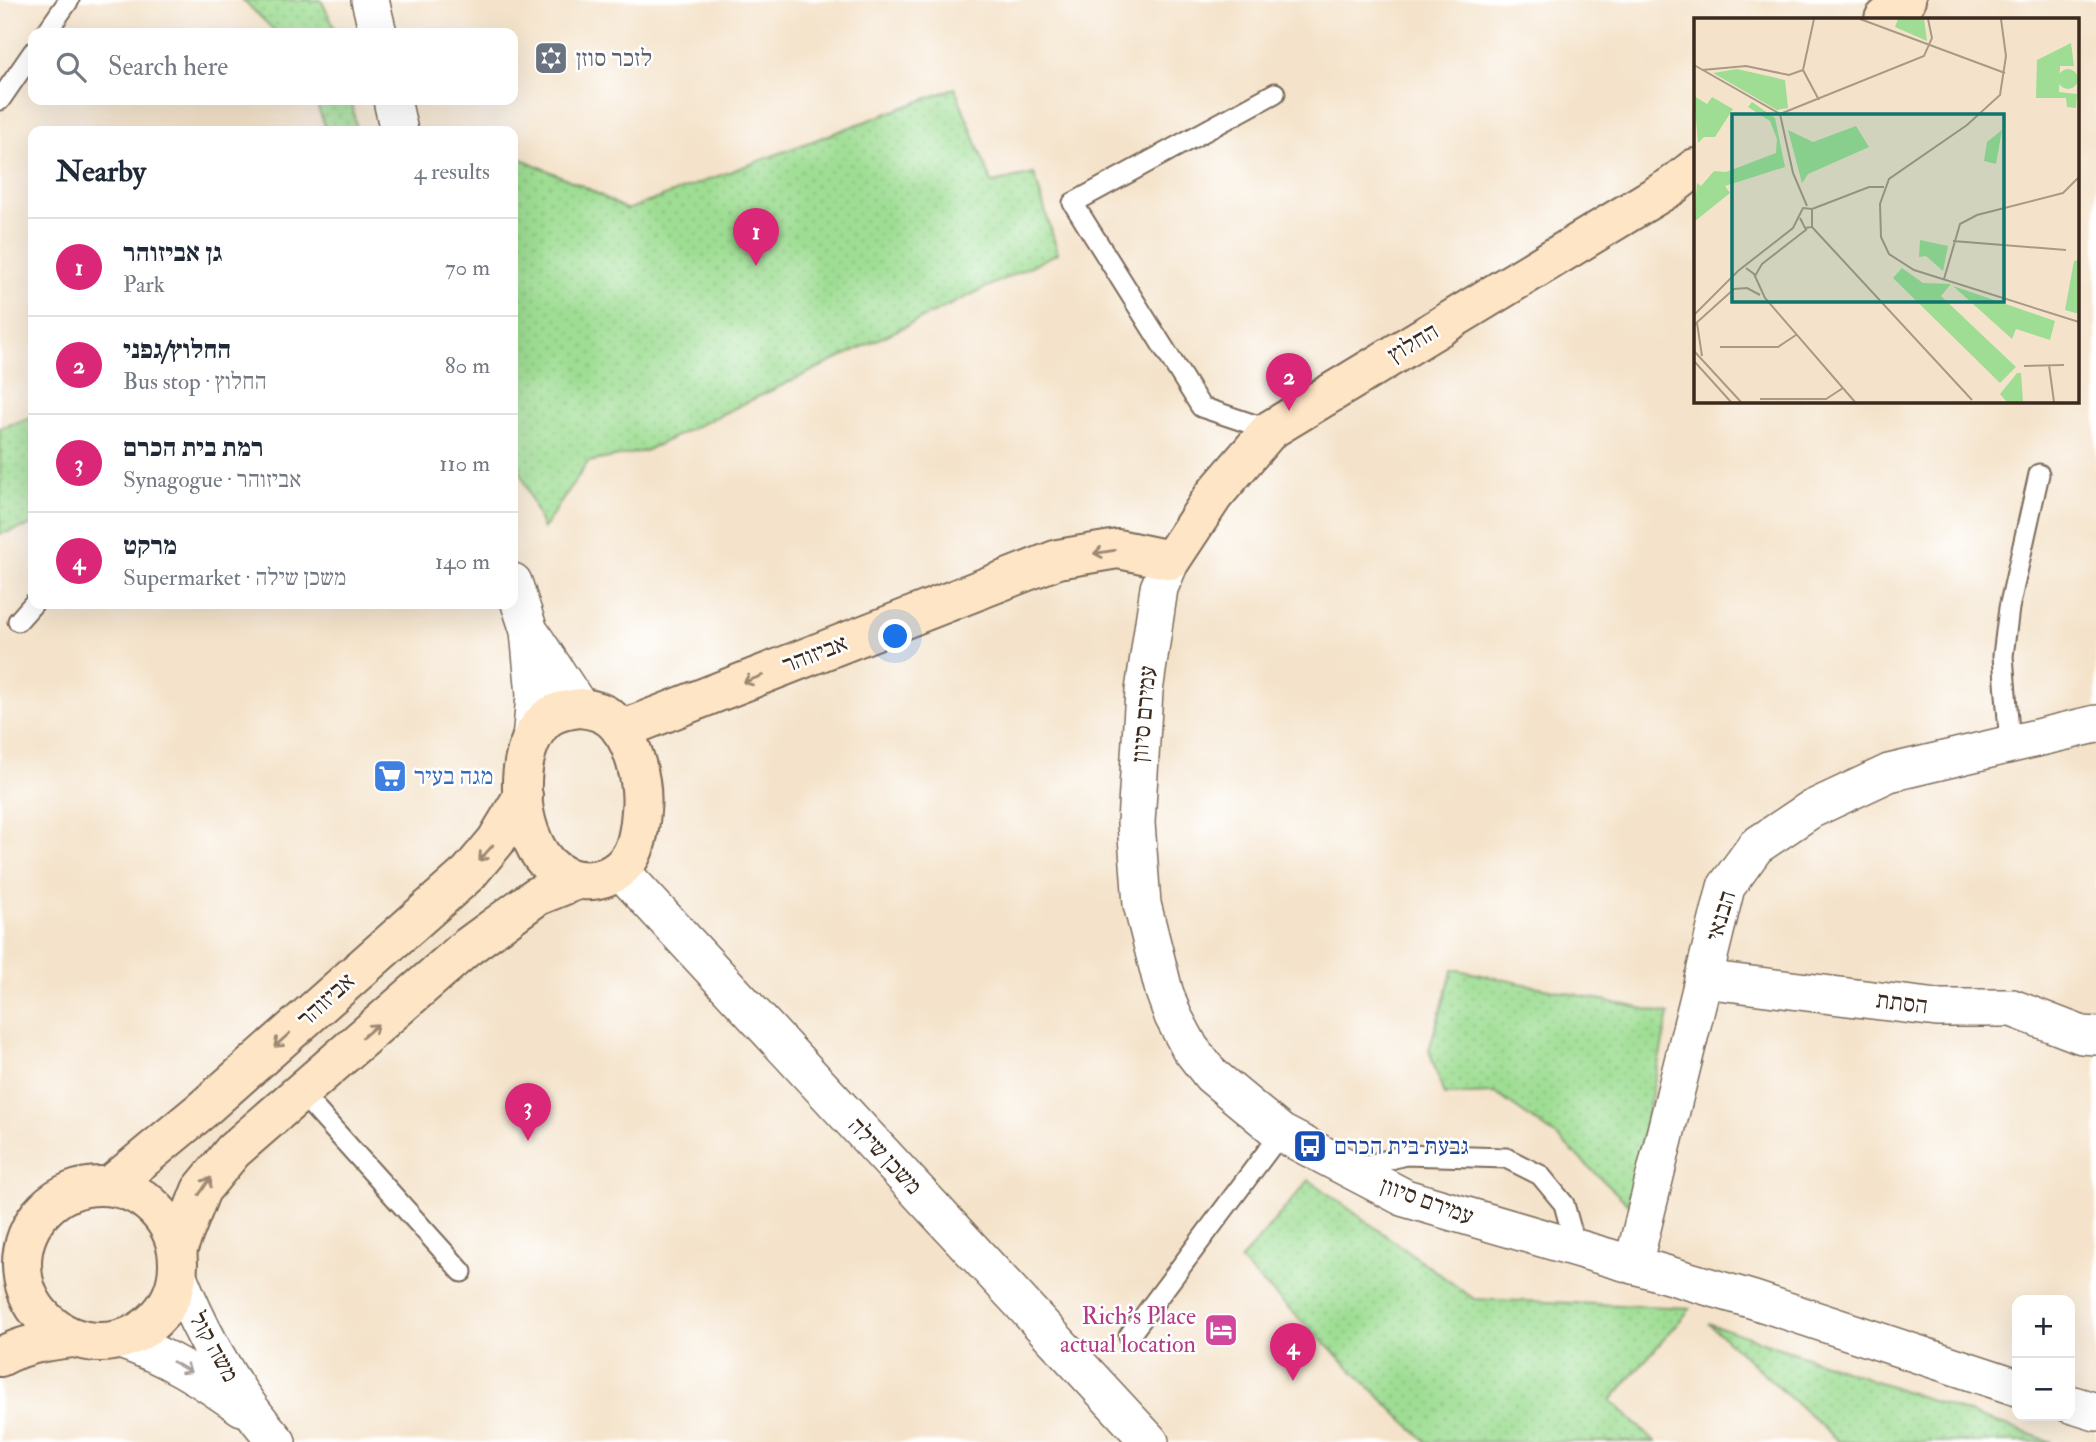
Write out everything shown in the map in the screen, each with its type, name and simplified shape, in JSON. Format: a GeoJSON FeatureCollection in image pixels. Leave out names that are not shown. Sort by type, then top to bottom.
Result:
{"type":"FeatureCollection","features":[{"type":"Feature","properties":{"kind":"street"},"geometry":{"type":"LineString","coordinates":[[370,0],[377,28]]}},
{"type":"Feature","properties":{"kind":"street"},"geometry":{"type":"LineString","coordinates":[[1885,18],[1906,0]]}},
{"type":"Feature","properties":{"kind":"street"},"geometry":{"type":"LineString","coordinates":[[393,105],[398,126]]}},
{"type":"Feature","properties":{"kind":"street","name":"החלוץ"},"geometry":{"type":"LineString","coordinates":[[1171,560],[1214,495],[1270,430],[1672,186],[1694,169]]}},
{"type":"Feature","properties":{"kind":"street","name":"אביזוהר"},"geometry":{"type":"LineString","coordinates":[[621,730],[1058,559],[1118,549],[1171,560]]}},
{"type":"Feature","properties":{"kind":"street","name":"עמירם סיוון"},"geometry":{"type":"LineString","coordinates":[[1171,560],[1159,588],[1144,691],[1136,823],[1142,904],[1173,1016],[1191,1048],[1211,1075],[1281,1133],[1405,1198],[1754,1300],[2012,1385]]}},
{"type":"Feature","properties":{"kind":"street"},"geometry":{"type":"LineString","coordinates":[[518,597],[529,631],[535,695],[531,741],[523,772],[526,822],[532,840],[547,863],[561,874],[577,880],[603,878],[619,870],[631,856],[638,835],[642,807],[639,776],[632,752],[621,730],[609,717],[593,709],[562,710],[547,719],[531,741]]}},
{"type":"Feature","properties":{"kind":"street"},"geometry":{"type":"LineString","coordinates":[[529,631],[580,708]]}},
{"type":"Feature","properties":{"kind":"street","name":"הבנאי"},"geometry":{"type":"LineString","coordinates":[[1633,1265],[1726,887],[1756,846],[1810,810],[1889,774],[2096,724]]}},
{"type":"Feature","properties":{"kind":"street","name":"אביזוהר"},"geometry":{"type":"LineString","coordinates":[[110,1186],[202,1110],[469,873],[496,841],[523,796]]}},
{"type":"Feature","properties":{"kind":"street","name":"משכן שילה"},"geometry":{"type":"LineString","coordinates":[[619,870],[1150,1442]]}},
{"type":"Feature","properties":{"kind":"street"},"geometry":{"type":"LineString","coordinates":[[0,1357],[18,1347],[40,1341],[73,1338],[104,1343],[120,1340],[141,1331],[158,1317],[171,1298],[178,1262],[201,1190],[233,1151],[496,924],[537,896],[577,880]]}},
{"type":"Feature","properties":{"kind":"street","name":"הסתת"},"geometry":{"type":"LineString","coordinates":[[1703,979],[1937,1008],[2012,1008],[2081,1035],[2096,1036]]}},
{"type":"Feature","properties":{"kind":"street"},"geometry":{"type":"LineString","coordinates":[[73,1338],[55,1329],[39,1315],[28,1298],[22,1279],[10,1272],[35,1219],[50,1203],[68,1192],[89,1186],[110,1186],[133,1193],[154,1206],[169,1226],[178,1262]]}},
{"type":"Feature","properties":{"kind":"street","name":"משה קול"},"geometry":{"type":"LineString","coordinates":[[178,1262],[190,1307],[265,1429]]}},
{"type":"Feature","properties":{"kind":"street","name":"משה קול"},"geometry":{"type":"LineString","coordinates":[[120,1340],[152,1351],[183,1367],[265,1429]]}},
{"type":"Feature","properties":{"kind":"street"},"geometry":{"type":"LineString","coordinates":[[2075,1406],[2096,1412]]}},
{"type":"Feature","properties":{"kind":"lane"},"geometry":{"type":"LineString","coordinates":[[49,28],[69,0]]}},
{"type":"Feature","properties":{"kind":"lane"},"geometry":{"type":"LineString","coordinates":[[0,100],[28,59]]}},
{"type":"Feature","properties":{"kind":"lane"},"geometry":{"type":"LineString","coordinates":[[1270,430],[1201,407],[1073,203],[1275,93]]}},
{"type":"Feature","properties":{"kind":"lane"},"geometry":{"type":"LineString","coordinates":[[2010,745],[2003,656],[2009,608],[2039,474]]}},
{"type":"Feature","properties":{"kind":"lane"},"geometry":{"type":"LineString","coordinates":[[18,621],[29,609]]}},
{"type":"Feature","properties":{"kind":"lane"},"geometry":{"type":"LineString","coordinates":[[300,1092],[462,1272]]}},
{"type":"Feature","properties":{"kind":"lane"},"geometry":{"type":"LineString","coordinates":[[1129,1336],[1281,1133]]}},
{"type":"Feature","properties":{"kind":"lane"},"geometry":{"type":"LineString","coordinates":[[1351,1170],[1405,1155],[1506,1158],[1540,1175],[1564,1204],[1576,1248]]}},
{"type":"Feature","properties":{"kind":"green space"},"geometry":{"type":"Polygon","coordinates":[[[243,0],[321,0],[335,28],[272,28],[243,0]]]}},
{"type":"Feature","properties":{"kind":"green space"},"geometry":{"type":"Polygon","coordinates":[[[955,88],[992,183],[1034,174],[1058,253],[645,451],[588,462],[543,529],[518,464],[518,157],[585,187],[627,210],[955,88]]]}},
{"type":"Feature","properties":{"kind":"green space"},"geometry":{"type":"Polygon","coordinates":[[[317,105],[352,105],[356,126],[325,126],[317,105]]]}},
{"type":"Feature","properties":{"kind":"green space"},"geometry":{"type":"Polygon","coordinates":[[[28,419],[28,526],[0,534],[0,428],[28,419]]]}},
{"type":"Feature","properties":{"kind":"green space"},"geometry":{"type":"Polygon","coordinates":[[[1453,969],[1669,1014],[1628,1204],[1555,1135],[1495,1093],[1444,1095],[1429,1050],[1453,969]]]}},
{"type":"Feature","properties":{"kind":"green space"},"geometry":{"type":"Polygon","coordinates":[[[1309,1180],[1474,1299],[1691,1308],[1611,1400],[1655,1442],[1426,1442],[1240,1261],[1309,1180]]]}},
{"type":"Feature","properties":{"kind":"green space"},"geometry":{"type":"Polygon","coordinates":[[[1708,1323],[2052,1442],[1839,1442],[1708,1323]]]}},
{"type":"Feature","properties":{"kind":"place","name":"לזכר סוזן"},"geometry":{"type":"Point","coordinates":[551,58]}},
{"type":"Feature","properties":{"kind":"place","name":"גן אביזוהר"},"geometry":{"type":"Point","coordinates":[756,266]}},
{"type":"Feature","properties":{"kind":"place","name":"החלוץ/גפני"},"geometry":{"type":"Point","coordinates":[1289,411]}},
{"type":"Feature","properties":{"kind":"place","name":"מגה בעיר"},"geometry":{"type":"Point","coordinates":[390,776]}},
{"type":"Feature","properties":{"kind":"place","name":"רמת בית הכרם"},"geometry":{"type":"Point","coordinates":[528,1141]}},
{"type":"Feature","properties":{"kind":"place","name":"גבעת בית הכרם"},"geometry":{"type":"Point","coordinates":[1310,1146]}},
{"type":"Feature","properties":{"kind":"place","name":"Rich's Place actual location"},"geometry":{"type":"Point","coordinates":[1221,1330]}},
{"type":"Feature","properties":{"kind":"place","name":"מרקט"},"geometry":{"type":"Point","coordinates":[1293,1381]}}]}
